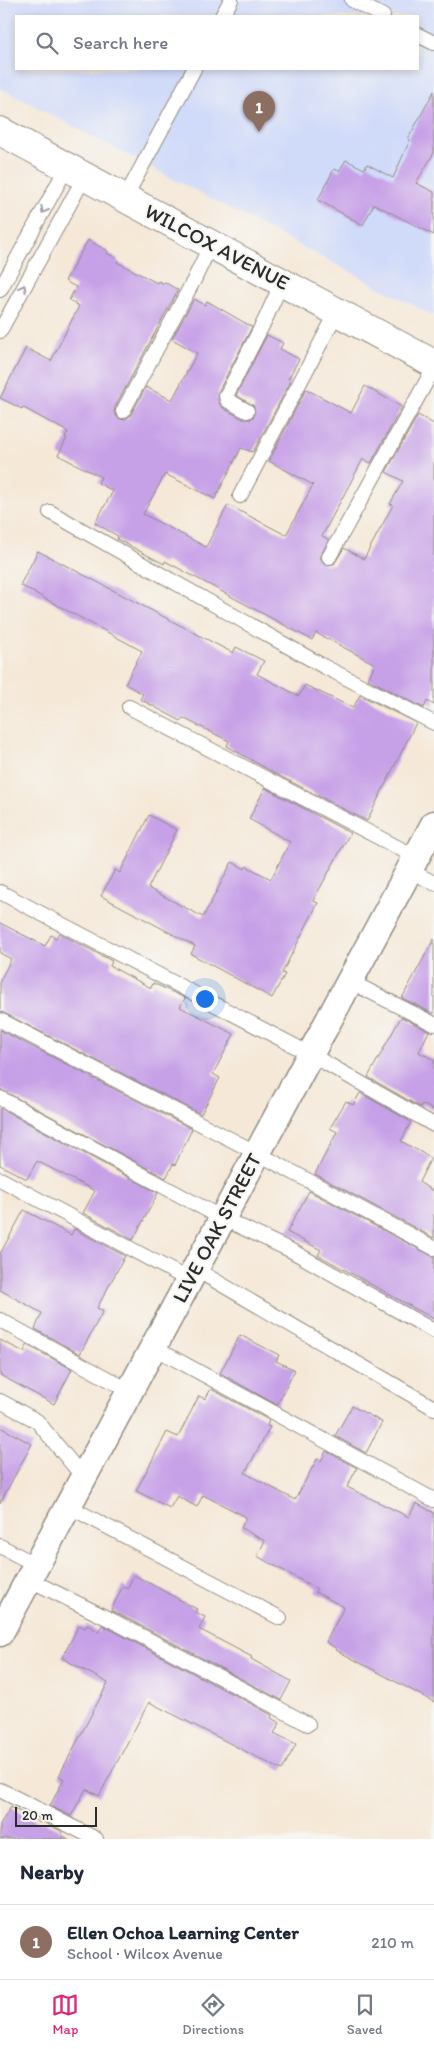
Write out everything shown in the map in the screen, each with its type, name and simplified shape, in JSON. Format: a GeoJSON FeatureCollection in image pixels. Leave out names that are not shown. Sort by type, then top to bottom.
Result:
{"type":"FeatureCollection","features":[{"type":"Feature","properties":{"kind":"street","name":"WILCOX AVENUE"},"geometry":{"type":"LineString","coordinates":[[0,131],[434,364]]}},
{"type":"Feature","properties":{"kind":"street","name":"LIVE OAK STREET"},"geometry":{"type":"LineString","coordinates":[[0,1633],[434,824]]}},
{"type":"Feature","properties":{"kind":"lane"},"geometry":{"type":"LineString","coordinates":[[223,15],[231,0]]}},
{"type":"Feature","properties":{"kind":"lane"},"geometry":{"type":"LineString","coordinates":[[352,0],[381,15]]}},
{"type":"Feature","properties":{"kind":"lane"},"geometry":{"type":"LineString","coordinates":[[419,36],[434,43]]}},
{"type":"Feature","properties":{"kind":"lane"},"geometry":{"type":"LineString","coordinates":[[125,198],[193,70]]}},
{"type":"Feature","properties":{"kind":"lane"},"geometry":{"type":"LineString","coordinates":[[0,290],[76,172]]}},
{"type":"Feature","properties":{"kind":"lane"},"geometry":{"type":"LineString","coordinates":[[0,331],[76,172]]}},
{"type":"Feature","properties":{"kind":"lane"},"geometry":{"type":"LineString","coordinates":[[123,411],[194,280],[211,244]]}},
{"type":"Feature","properties":{"kind":"lane"},"geometry":{"type":"LineString","coordinates":[[247,411],[227,400],[226,396],[282,282]]}},
{"type":"Feature","properties":{"kind":"lane"},"geometry":{"type":"LineString","coordinates":[[240,496],[337,312]]}},
{"type":"Feature","properties":{"kind":"lane"},"geometry":{"type":"LineString","coordinates":[[329,558],[434,368]]}},
{"type":"Feature","properties":{"kind":"lane"},"geometry":{"type":"LineString","coordinates":[[50,512],[323,666],[434,723]]}},
{"type":"Feature","properties":{"kind":"lane"},"geometry":{"type":"LineString","coordinates":[[129,708],[412,864],[434,883]]}},
{"type":"Feature","properties":{"kind":"lane"},"geometry":{"type":"LineString","coordinates":[[0,892],[310,1054],[434,1125]]}},
{"type":"Feature","properties":{"kind":"lane"},"geometry":{"type":"LineString","coordinates":[[349,981],[434,1024]]}},
{"type":"Feature","properties":{"kind":"lane"},"geometry":{"type":"LineString","coordinates":[[0,1020],[257,1153],[434,1248]]}},
{"type":"Feature","properties":{"kind":"lane"},"geometry":{"type":"LineString","coordinates":[[0,1098],[222,1218],[292,1251],[434,1331]]}},
{"type":"Feature","properties":{"kind":"lane"},"geometry":{"type":"LineString","coordinates":[[0,1179],[192,1275],[434,1408]]}},
{"type":"Feature","properties":{"kind":"lane"},"geometry":{"type":"LineString","coordinates":[[0,1320],[130,1391]]}},
{"type":"Feature","properties":{"kind":"lane"},"geometry":{"type":"LineString","coordinates":[[153,1347],[434,1500]]}},
{"type":"Feature","properties":{"kind":"lane"},"geometry":{"type":"LineString","coordinates":[[0,1401],[37,1421],[83,1477]]}},
{"type":"Feature","properties":{"kind":"lane"},"geometry":{"type":"LineString","coordinates":[[68,1506],[280,1618]]}},
{"type":"Feature","properties":{"kind":"lane"},"geometry":{"type":"LineString","coordinates":[[0,1546],[32,1572],[115,1622],[308,1724]]}},
{"type":"Feature","properties":{"kind":"lane"},"geometry":{"type":"LineString","coordinates":[[0,1790],[96,1839]]}},
{"type":"Feature","properties":{"kind":"shaded area"},"geometry":{"type":"Polygon","coordinates":[[[0,0],[434,0],[434,316],[0,88],[0,0]]]}},
{"type":"Feature","properties":{"kind":"building"},"geometry":{"type":"Polygon","coordinates":[[[434,91],[434,153],[416,183],[434,192],[434,235],[374,204],[363,225],[318,200],[334,169],[339,171],[346,160],[364,169],[367,164],[393,178],[410,140],[408,139],[434,91]]]}},
{"type":"Feature","properties":{"kind":"building"},"geometry":{"type":"Polygon","coordinates":[[[88,240],[108,251],[107,253],[118,259],[117,262],[157,283],[158,281],[164,284],[164,282],[178,290],[115,407],[114,412],[118,418],[124,420],[130,416],[146,387],[172,400],[197,353],[172,339],[194,299],[205,305],[207,301],[252,327],[218,392],[219,402],[223,408],[243,419],[251,419],[254,416],[254,406],[236,395],[267,335],[283,343],[280,349],[299,359],[288,379],[291,381],[253,452],[241,448],[215,499],[165,474],[143,514],[206,547],[228,505],[286,535],[313,485],[269,461],[306,389],[351,413],[365,386],[402,407],[371,463],[363,459],[322,536],[329,540],[320,557],[325,565],[334,564],[344,548],[364,559],[393,505],[390,504],[403,481],[386,472],[418,415],[434,424],[434,705],[427,701],[424,708],[368,679],[375,664],[316,633],[312,640],[165,561],[164,564],[117,539],[118,536],[95,523],[113,491],[98,483],[101,477],[58,455],[68,432],[22,407],[22,409],[0,398],[26,348],[51,361],[79,306],[69,300],[76,287],[65,281],[88,240]]]}},
{"type":"Feature","properties":{"kind":"building"},"geometry":{"type":"Polygon","coordinates":[[[38,551],[233,653],[236,647],[264,661],[257,674],[299,696],[305,685],[353,708],[360,695],[416,723],[367,821],[274,773],[227,746],[229,741],[183,718],[181,721],[140,699],[143,694],[125,684],[142,651],[20,585],[38,551]]]}},
{"type":"Feature","properties":{"kind":"building"},"geometry":{"type":"Polygon","coordinates":[[[265,788],[350,833],[313,901],[318,903],[282,973],[285,974],[272,998],[191,954],[195,946],[101,896],[115,870],[120,873],[149,815],[177,830],[148,888],[203,917],[232,862],[245,869],[246,866],[271,879],[290,842],[249,819],[265,788]]]}},
{"type":"Feature","properties":{"kind":"building"},"geometry":{"type":"Polygon","coordinates":[[[0,923],[45,946],[51,935],[56,938],[59,933],[112,961],[110,966],[151,988],[153,983],[185,998],[180,1007],[234,1034],[213,1074],[220,1078],[201,1114],[0,1011],[0,981],[11,959],[0,953],[0,923]]]}},
{"type":"Feature","properties":{"kind":"building"},"geometry":{"type":"Polygon","coordinates":[[[434,939],[434,1014],[402,998],[434,939]]]}},
{"type":"Feature","properties":{"kind":"building"},"geometry":{"type":"Polygon","coordinates":[[[401,1017],[429,1031],[419,1052],[434,1060],[434,1110],[422,1104],[420,1107],[368,1077],[401,1017]]]}},
{"type":"Feature","properties":{"kind":"building"},"geometry":{"type":"Polygon","coordinates":[[[0,1030],[192,1129],[175,1165],[173,1164],[166,1178],[0,1089],[0,1030]]]}},
{"type":"Feature","properties":{"kind":"building"},"geometry":{"type":"Polygon","coordinates":[[[360,1093],[411,1122],[401,1141],[431,1158],[419,1182],[434,1192],[434,1238],[315,1174],[337,1132],[330,1128],[346,1101],[353,1105],[360,1093]]]}},
{"type":"Feature","properties":{"kind":"building"},"geometry":{"type":"Polygon","coordinates":[[[0,1108],[158,1193],[133,1240],[83,1213],[95,1191],[37,1161],[27,1179],[0,1165],[0,1108]]]}},
{"type":"Feature","properties":{"kind":"building"},"geometry":{"type":"Polygon","coordinates":[[[309,1191],[434,1257],[434,1319],[318,1255],[321,1250],[287,1232],[309,1191]]]}},
{"type":"Feature","properties":{"kind":"building"},"geometry":{"type":"Polygon","coordinates":[[[24,1210],[71,1235],[74,1229],[125,1256],[97,1308],[103,1311],[80,1354],[35,1329],[42,1313],[0,1290],[0,1254],[24,1210]]]}},
{"type":"Feature","properties":{"kind":"building"},"geometry":{"type":"Polygon","coordinates":[[[240,1335],[279,1355],[276,1361],[295,1370],[277,1405],[220,1373],[240,1335]]]}},
{"type":"Feature","properties":{"kind":"building"},"geometry":{"type":"Polygon","coordinates":[[[0,1340],[24,1352],[27,1345],[72,1369],[54,1404],[0,1375],[0,1340]]]}},
{"type":"Feature","properties":{"kind":"building"},"geometry":{"type":"Polygon","coordinates":[[[211,1389],[269,1420],[267,1426],[270,1427],[245,1473],[295,1500],[317,1459],[321,1461],[326,1451],[357,1468],[347,1487],[409,1517],[416,1503],[434,1513],[434,1702],[336,1650],[326,1642],[344,1607],[315,1592],[317,1589],[257,1556],[265,1541],[241,1528],[246,1517],[203,1495],[197,1507],[177,1496],[170,1508],[136,1491],[167,1432],[178,1437],[199,1396],[205,1399],[211,1389]]]}},
{"type":"Feature","properties":{"kind":"building"},"geometry":{"type":"Polygon","coordinates":[[[352,1406],[382,1422],[366,1453],[335,1436],[352,1406]]]}},
{"type":"Feature","properties":{"kind":"building"},"geometry":{"type":"Polygon","coordinates":[[[0,1427],[32,1444],[0,1503],[0,1427]]]}},
{"type":"Feature","properties":{"kind":"building"},"geometry":{"type":"Polygon","coordinates":[[[134,1575],[197,1609],[195,1612],[205,1617],[199,1629],[252,1657],[251,1659],[291,1681],[281,1700],[111,1610],[123,1586],[127,1589],[134,1575]]]}},
{"type":"Feature","properties":{"kind":"building"},"geometry":{"type":"Polygon","coordinates":[[[79,1625],[85,1628],[87,1625],[99,1632],[102,1625],[272,1715],[271,1718],[280,1723],[274,1733],[296,1744],[282,1770],[149,1702],[99,1796],[86,1789],[71,1816],[50,1806],[64,1779],[59,1776],[108,1683],[62,1658],[79,1625]]]}},
{"type":"Feature","properties":{"kind":"building"},"geometry":{"type":"Polygon","coordinates":[[[11,1807],[40,1823],[41,1821],[63,1832],[61,1835],[69,1839],[0,1839],[0,1824],[11,1807]]]}},
{"type":"Feature","properties":{"kind":"place","name":"Ellen Ochoa Learning Center"},"geometry":{"type":"Point","coordinates":[259,132]}}]}
